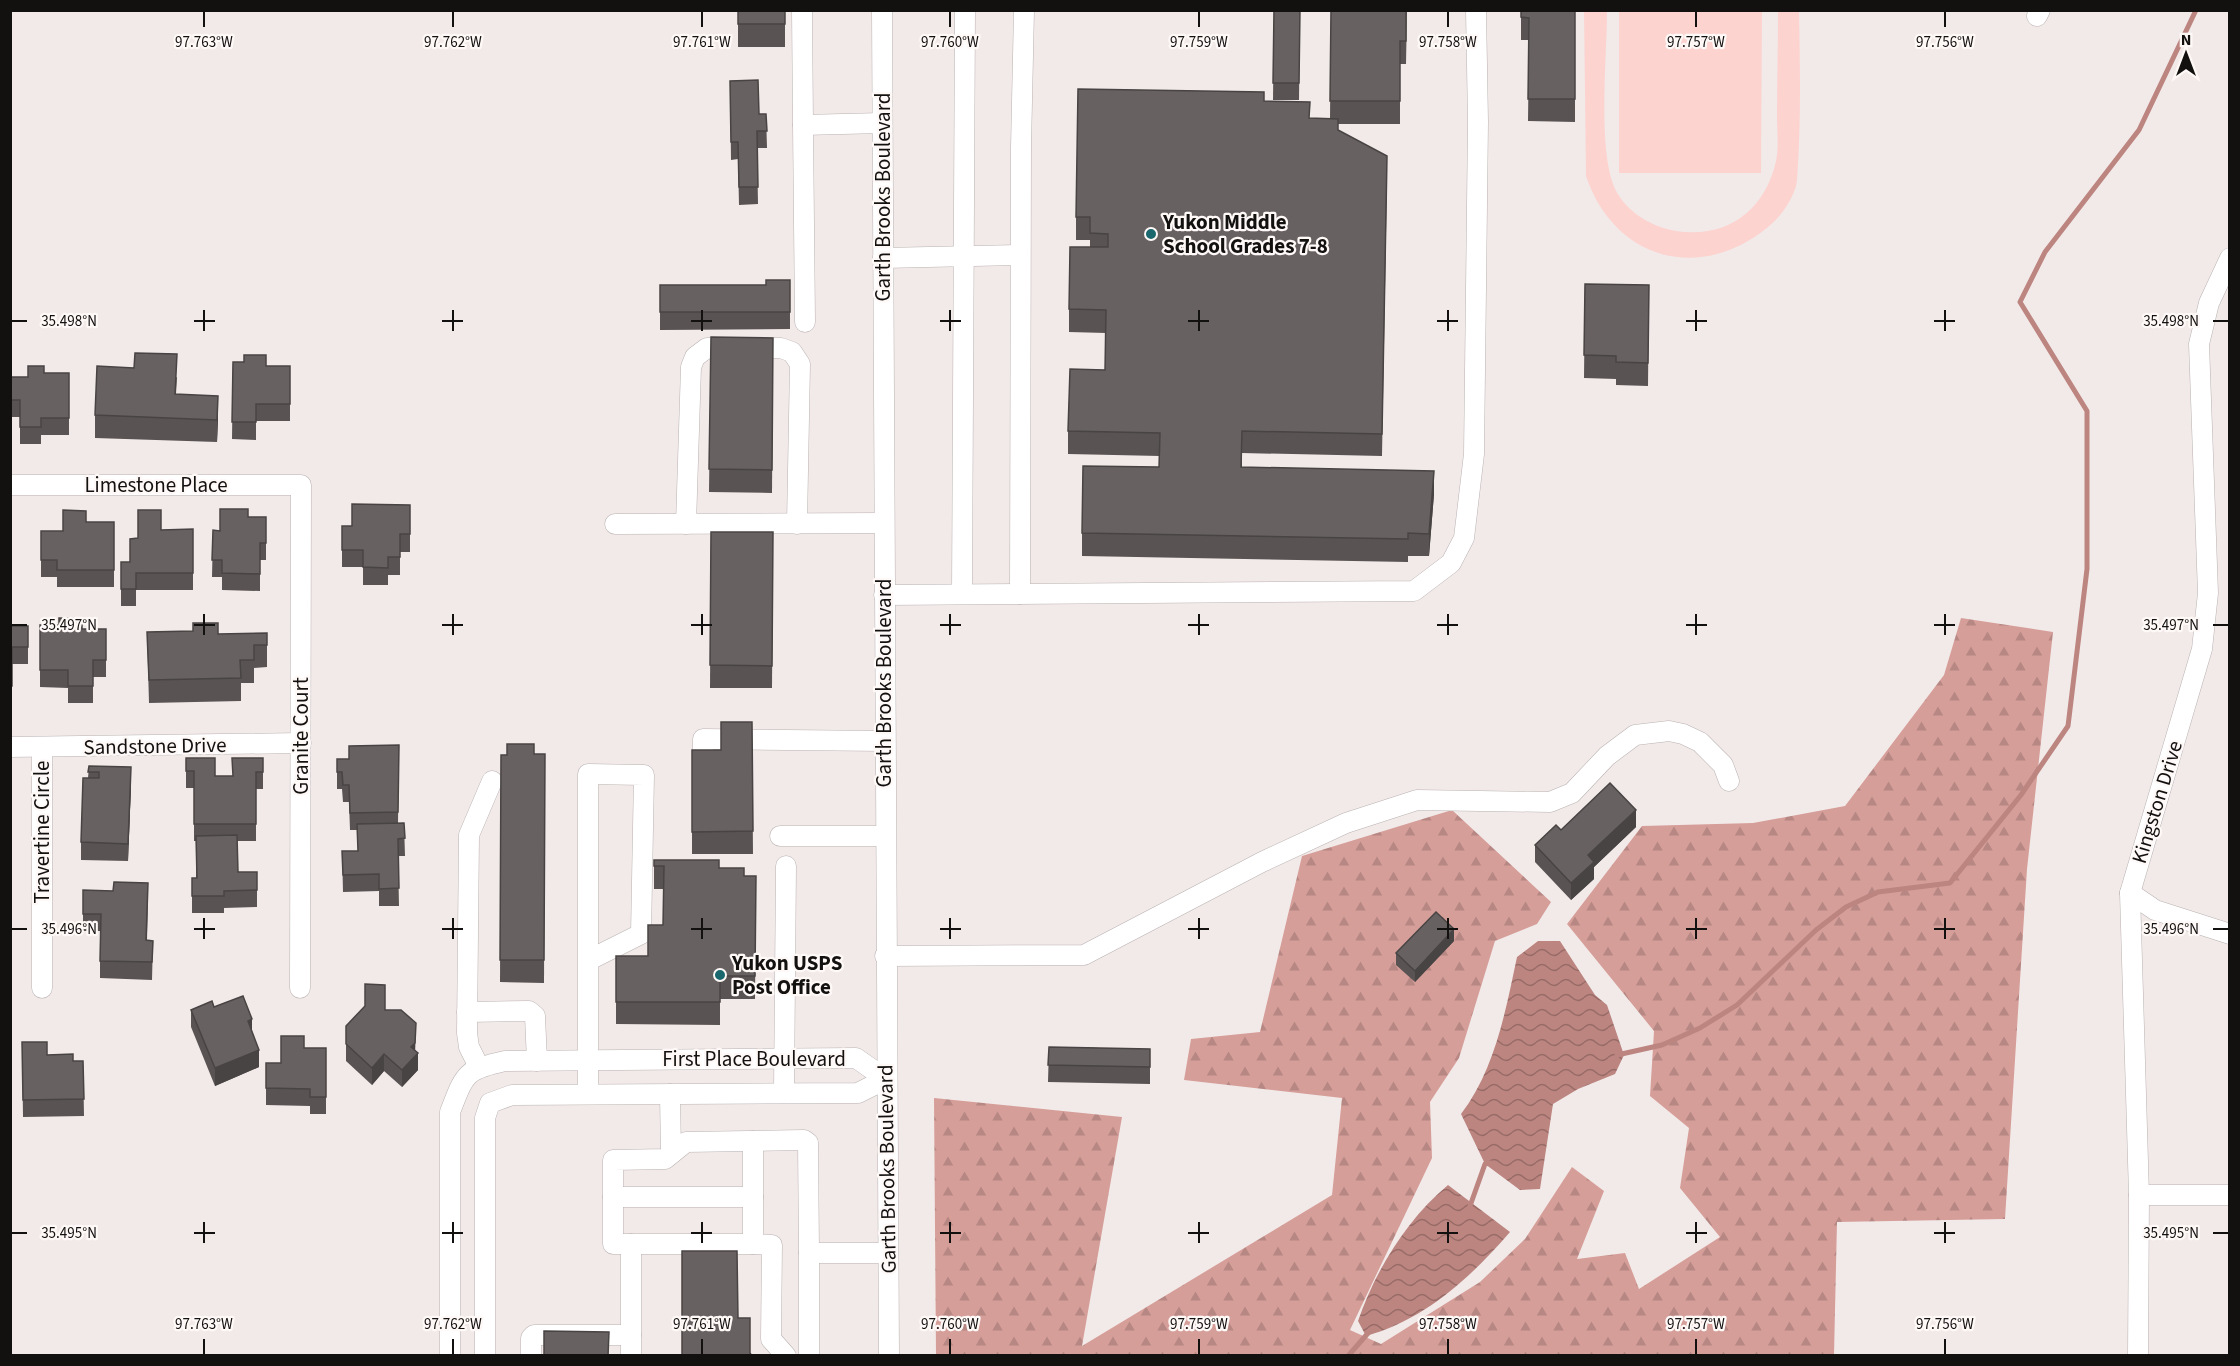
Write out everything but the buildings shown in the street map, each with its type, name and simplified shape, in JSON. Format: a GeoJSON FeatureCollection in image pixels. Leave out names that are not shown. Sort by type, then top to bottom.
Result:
{"type":"FeatureCollection","features":[{"type":"Feature","properties":{"kind":"street"},"geometry":{"type":"LineString","coordinates":[[802,10],[805,322]]}},
{"type":"Feature","properties":{"kind":"street","name":"Garth Brooks Boulevard"},"geometry":{"type":"LineString","coordinates":[[882,10],[885,956],[889,1356]]}},
{"type":"Feature","properties":{"kind":"street"},"geometry":{"type":"LineString","coordinates":[[962,594],[966,256],[965,10]]}},
{"type":"Feature","properties":{"kind":"street"},"geometry":{"type":"LineString","coordinates":[[1020,594],[1020,255],[1024,10]]}},
{"type":"Feature","properties":{"kind":"street"},"geometry":{"type":"LineString","coordinates":[[884,595],[1414,591],[1451,562],[1464,538],[1474,454],[1478,122],[1476,10]]}},
{"type":"Feature","properties":{"kind":"street"},"geometry":{"type":"LineString","coordinates":[[802,125],[882,123]]}},
{"type":"Feature","properties":{"kind":"street"},"geometry":{"type":"LineString","coordinates":[[883,258],[1020,255]]}},
{"type":"Feature","properties":{"kind":"street","name":"Kingston Drive"},"geometry":{"type":"LineString","coordinates":[[2138,1356],[2139,1195],[2130,893],[2202,649],[2208,593],[2199,344],[2209,303],[2229,258]]}},
{"type":"Feature","properties":{"kind":"street"},"geometry":{"type":"LineString","coordinates":[[686,524],[691,367],[695,357],[706,348],[781,348],[792,352],[800,364],[797,524]]}},
{"type":"Feature","properties":{"kind":"street","name":"Limestone Place"},"geometry":{"type":"LineString","coordinates":[[10,484],[301,485]]}},
{"type":"Feature","properties":{"kind":"street","name":"Granite Court"},"geometry":{"type":"LineString","coordinates":[[300,988],[301,485]]}},
{"type":"Feature","properties":{"kind":"street"},"geometry":{"type":"LineString","coordinates":[[615,524],[884,523]]}},
{"type":"Feature","properties":{"kind":"street"},"geometry":{"type":"LineString","coordinates":[[885,956],[1084,955],[1262,862],[1346,823],[1417,800],[1550,802],[1572,793],[1607,756],[1635,735],[1669,731],[1700,742],[1723,765],[1729,782]]}},
{"type":"Feature","properties":{"kind":"street"},"geometry":{"type":"LineString","coordinates":[[703,771],[703,739],[885,741]]}},
{"type":"Feature","properties":{"kind":"street","name":"Sandstone Drive"},"geometry":{"type":"LineString","coordinates":[[10,747],[42,749],[300,743]]}},
{"type":"Feature","properties":{"kind":"street","name":"Travertine Circle"},"geometry":{"type":"LineString","coordinates":[[42,749],[42,988]]}},
{"type":"Feature","properties":{"kind":"street"},"geometry":{"type":"LineString","coordinates":[[588,1094],[588,774],[644,775],[641,933],[589,960]]}},
{"type":"Feature","properties":{"kind":"street"},"geometry":{"type":"LineString","coordinates":[[450,1356],[450,1112],[464,1077],[479,1067],[469,1047],[467,1012],[469,835],[492,781]]}},
{"type":"Feature","properties":{"kind":"street"},"geometry":{"type":"LineString","coordinates":[[780,836],[885,836]]}},
{"type":"Feature","properties":{"kind":"street"},"geometry":{"type":"LineString","coordinates":[[784,1094],[786,866]]}},
{"type":"Feature","properties":{"kind":"street"},"geometry":{"type":"LineString","coordinates":[[2130,893],[2156,910],[2229,934]]}},
{"type":"Feature","properties":{"kind":"street"},"geometry":{"type":"LineString","coordinates":[[467,1012],[529,1011],[535,1016],[537,1061]]}},
{"type":"Feature","properties":{"kind":"street","name":"First Place Boulevard"},"geometry":{"type":"LineString","coordinates":[[479,1067],[505,1061],[856,1058],[886,1079],[858,1093],[512,1095],[490,1103],[484,1118],[485,1356]]}},
{"type":"Feature","properties":{"kind":"street"},"geometry":{"type":"LineString","coordinates":[[670,1094],[671,1154]]}},
{"type":"Feature","properties":{"kind":"street"},"geometry":{"type":"LineString","coordinates":[[753,1141],[753,1244]]}},
{"type":"Feature","properties":{"kind":"street"},"geometry":{"type":"LineString","coordinates":[[786,1356],[771,1339],[772,1245],[613,1244],[613,1160],[665,1159],[686,1142],[807,1141],[809,1356]]}},
{"type":"Feature","properties":{"kind":"street"},"geometry":{"type":"LineString","coordinates":[[2139,1195],[2229,1195]]}},
{"type":"Feature","properties":{"kind":"street"},"geometry":{"type":"LineString","coordinates":[[613,1197],[753,1197]]}},
{"type":"Feature","properties":{"kind":"street"},"geometry":{"type":"LineString","coordinates":[[631,1356],[632,1244]]}},
{"type":"Feature","properties":{"kind":"street"},"geometry":{"type":"LineString","coordinates":[[809,1253],[888,1253]]}},
{"type":"Feature","properties":{"kind":"street"},"geometry":{"type":"LineString","coordinates":[[531,1356],[531,1338],[534,1335],[631,1335]]}},
{"type":"Feature","properties":{"kind":"green space"},"geometry":{"type":"Polygon","coordinates":[[[1961,618],[2053,632],[2027,869],[2005,1219],[1837,1222],[1834,1355],[936,1355],[934,1098],[1122,1117],[1082,1346],[1332,1195],[1342,1098],[1184,1080],[1191,1039],[1260,1032],[1302,856],[1452,810],[1551,902],[1537,924],[1495,941],[1459,1058],[1430,1102],[1432,1158],[1350,1330],[1381,1344],[1480,1282],[1525,1239],[1572,1167],[1604,1191],[1577,1259],[1625,1253],[1639,1289],[1720,1237],[1680,1188],[1689,1128],[1650,1096],[1654,1031],[1567,924],[1642,826],[1753,823],[1845,806],[1944,675],[1961,618]]]}},
{"type":"Feature","properties":{"kind":"shaded area"},"geometry":{"type":"Polygon","coordinates":[[[1584,11],[1607,11],[1604,99],[1606,146],[1608,166],[1617,193],[1630,209],[1647,221],[1666,229],[1694,232],[1727,226],[1741,218],[1763,194],[1771,179],[1777,150],[1778,11],[1799,11],[1800,107],[1797,182],[1786,206],[1766,229],[1727,251],[1702,257],[1677,257],[1653,251],[1632,240],[1613,223],[1598,202],[1586,176],[1584,11]]]}},
{"type":"Feature","properties":{"kind":"shaded area"},"geometry":{"type":"Polygon","coordinates":[[[1619,11],[1762,11],[1761,173],[1619,173],[1619,11]]]}},
{"type":"Feature","properties":{"kind":"water"},"geometry":{"type":"Polygon","coordinates":[[[1538,941],[1560,941],[1595,995],[1607,1005],[1624,1055],[1615,1074],[1578,1089],[1553,1104],[1540,1189],[1520,1190],[1485,1164],[1461,1114],[1473,1097],[1491,1059],[1517,957],[1538,941]]]}},
{"type":"Feature","properties":{"kind":"water"},"geometry":{"type":"Polygon","coordinates":[[[1448,1185],[1510,1232],[1463,1281],[1446,1295],[1408,1319],[1366,1336],[1358,1321],[1373,1283],[1406,1230],[1448,1185]]]}},
{"type":"Feature","properties":{"kind":"waterway"},"geometry":{"type":"LineString","coordinates":[[1617,1055],[1662,1045],[1700,1028],[1737,1005],[1816,930],[1846,907],[1878,892],[1950,883],[2021,795],[2068,726],[2087,569],[2087,411],[2020,302],[2045,252],[2139,130],[2196,10]]}},
{"type":"Feature","properties":{"kind":"waterway"},"geometry":{"type":"LineString","coordinates":[[1470,1206],[1485,1164],[1491,1163]]}},
{"type":"Feature","properties":{"kind":"waterway"},"geometry":{"type":"LineString","coordinates":[[1348,1356],[1369,1332]]}},
{"type":"Feature","properties":{"kind":"place","name":"Yukon Middle School Grades 7-8"},"geometry":{"type":"Point","coordinates":[1151,234]}},
{"type":"Feature","properties":{"kind":"place","name":"Yukon USPS Post Office"},"geometry":{"type":"Point","coordinates":[720,975]}}]}
